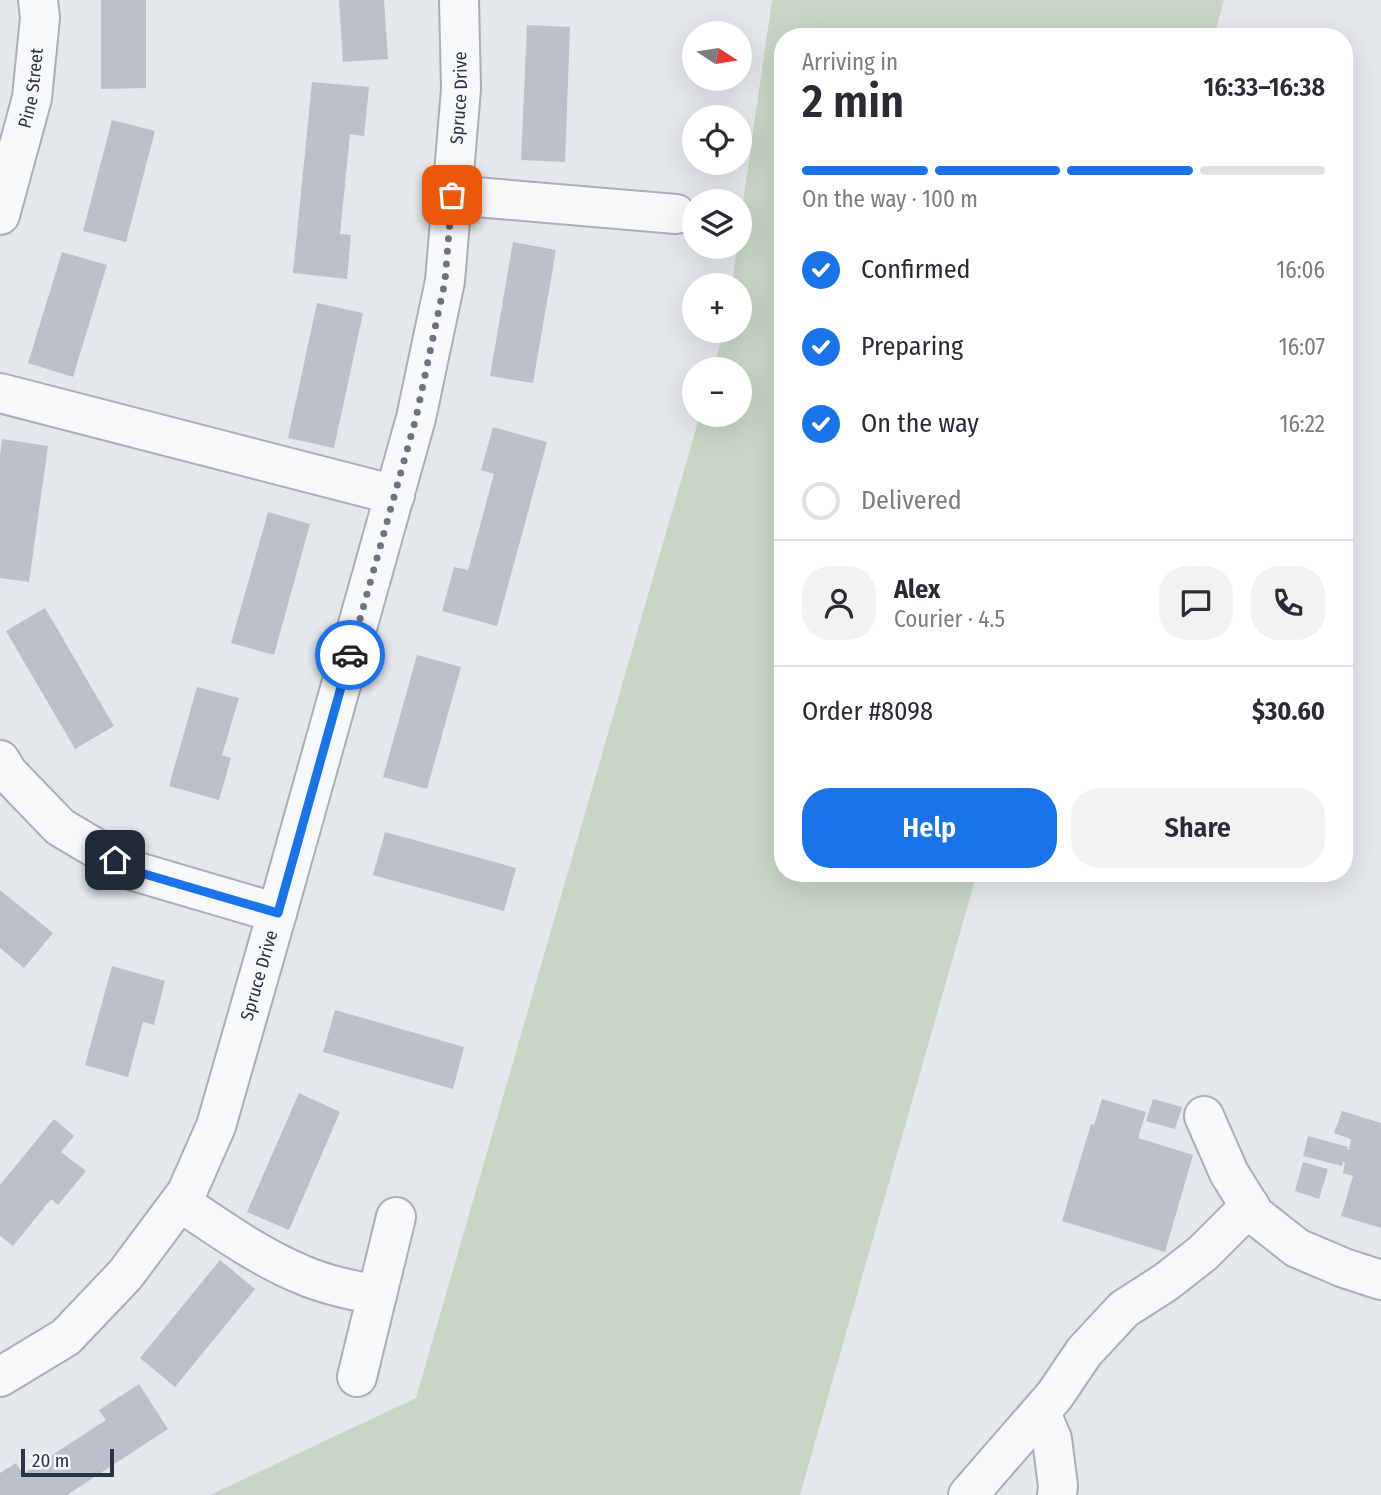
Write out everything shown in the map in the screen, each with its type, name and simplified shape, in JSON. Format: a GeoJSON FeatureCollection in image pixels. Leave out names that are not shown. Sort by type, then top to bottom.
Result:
{"type":"FeatureCollection","features":[{"type":"Feature","properties":{"kind":"street","name":"Pine Street"},"geometry":{"type":"LineString","coordinates":[[0,215],[32,98],[40,18],[38,0]]}},
{"type":"Feature","properties":{"kind":"street","name":"Spruce Drive"},"geometry":{"type":"LineString","coordinates":[[0,1377],[66,1337],[125,1275],[187,1192],[216,1126],[416,418],[445,281],[461,89],[459,0]]}},
{"type":"Feature","properties":{"kind":"street"},"geometry":{"type":"LineString","coordinates":[[452,195],[676,214]]}},
{"type":"Feature","properties":{"kind":"street"},"geometry":{"type":"LineString","coordinates":[[0,393],[395,495]]}},
{"type":"Feature","properties":{"kind":"street"},"geometry":{"type":"LineString","coordinates":[[0,760],[8,773],[60,827],[134,871],[278,913]]}},
{"type":"Feature","properties":{"kind":"street"},"geometry":{"type":"LineString","coordinates":[[1204,1115],[1229,1173],[1255,1215],[1297,1248],[1381,1280]]}},
{"type":"Feature","properties":{"kind":"street"},"geometry":{"type":"LineString","coordinates":[[180,1202],[278,1263],[303,1275],[377,1296]]}},
{"type":"Feature","properties":{"kind":"street"},"geometry":{"type":"LineString","coordinates":[[968,1495],[1041,1413],[1084,1352],[1124,1309],[1166,1282],[1203,1253],[1250,1206]]}},
{"type":"Feature","properties":{"kind":"street"},"geometry":{"type":"LineString","coordinates":[[358,1377],[396,1216]]}},
{"type":"Feature","properties":{"kind":"street"},"geometry":{"type":"LineString","coordinates":[[1041,1413],[1052,1439],[1057,1495]]}},
{"type":"Feature","properties":{"kind":"green space"},"geometry":{"type":"Polygon","coordinates":[[[772,0],[1224,0],[1216,28],[774,28],[774,882],[974,882],[800,1495],[210,1495],[416,1398],[697,427],[752,427],[752,357],[716,357],[721,343],[752,343],[752,273],[734,273],[735,259],[752,259],[752,189],[745,189],[747,175],[752,175],[752,139],[772,0]]]}},
{"type":"Feature","properties":{"kind":"building"},"geometry":{"type":"Polygon","coordinates":[[[101,0],[146,0],[146,88],[101,89],[101,0]]]}},
{"type":"Feature","properties":{"kind":"building"},"geometry":{"type":"Polygon","coordinates":[[[339,0],[384,0],[388,59],[343,62],[339,0]]]}},
{"type":"Feature","properties":{"kind":"building"},"geometry":{"type":"Polygon","coordinates":[[[527,25],[570,27],[565,162],[521,160],[527,25]]]}},
{"type":"Feature","properties":{"kind":"building"},"geometry":{"type":"Polygon","coordinates":[[[312,82],[369,87],[364,136],[350,134],[340,234],[351,235],[347,279],[293,273],[312,82]]]}},
{"type":"Feature","properties":{"kind":"building"},"geometry":{"type":"Polygon","coordinates":[[[112,120],[155,131],[126,242],[83,231],[112,120]]]}},
{"type":"Feature","properties":{"kind":"building"},"geometry":{"type":"Polygon","coordinates":[[[513,242],[556,250],[533,383],[490,376],[513,242]]]}},
{"type":"Feature","properties":{"kind":"building"},"geometry":{"type":"Polygon","coordinates":[[[62,252],[107,265],[73,377],[28,363],[62,252]]]}},
{"type":"Feature","properties":{"kind":"building"},"geometry":{"type":"Polygon","coordinates":[[[317,303],[363,313],[334,448],[288,438],[317,303]]]}},
{"type":"Feature","properties":{"kind":"building"},"geometry":{"type":"Polygon","coordinates":[[[493,427],[547,442],[497,626],[442,611],[454,567],[468,570],[494,474],[481,470],[493,427]]]}},
{"type":"Feature","properties":{"kind":"building"},"geometry":{"type":"Polygon","coordinates":[[[2,439],[48,446],[29,582],[0,578],[2,439]]]}},
{"type":"Feature","properties":{"kind":"building"},"geometry":{"type":"Polygon","coordinates":[[[268,512],[310,524],[274,655],[231,643],[268,512]]]}},
{"type":"Feature","properties":{"kind":"building"},"geometry":{"type":"Polygon","coordinates":[[[45,608],[114,726],[75,749],[6,631],[45,608]]]}},
{"type":"Feature","properties":{"kind":"building"},"geometry":{"type":"Polygon","coordinates":[[[417,655],[461,667],[427,789],[383,777],[417,655]]]}},
{"type":"Feature","properties":{"kind":"building"},"geometry":{"type":"Polygon","coordinates":[[[197,687],[239,698],[222,755],[231,758],[219,800],[169,786],[197,687]]]}},
{"type":"Feature","properties":{"kind":"building"},"geometry":{"type":"Polygon","coordinates":[[[385,832],[516,868],[504,911],[373,875],[385,832]]]}},
{"type":"Feature","properties":{"kind":"building"},"geometry":{"type":"Polygon","coordinates":[[[0,890],[53,933],[24,968],[0,948],[0,890]]]}},
{"type":"Feature","properties":{"kind":"building"},"geometry":{"type":"Polygon","coordinates":[[[112,966],[165,981],[154,1025],[143,1022],[128,1077],[85,1065],[112,966]]]}},
{"type":"Feature","properties":{"kind":"building"},"geometry":{"type":"Polygon","coordinates":[[[335,1010],[464,1047],[453,1089],[323,1052],[335,1010]]]}},
{"type":"Feature","properties":{"kind":"building"},"geometry":{"type":"Polygon","coordinates":[[[299,1093],[340,1112],[289,1230],[247,1212],[299,1093]]]}},
{"type":"Feature","properties":{"kind":"building"},"geometry":{"type":"Polygon","coordinates":[[[1102,1099],[1146,1112],[1138,1138],[1193,1155],[1165,1252],[1062,1221],[1091,1124],[1094,1125],[1102,1099]]]}},
{"type":"Feature","properties":{"kind":"building"},"geometry":{"type":"Polygon","coordinates":[[[1153,1099],[1182,1107],[1175,1129],[1146,1121],[1153,1099]]]}},
{"type":"Feature","properties":{"kind":"building"},"geometry":{"type":"Polygon","coordinates":[[[1342,1111],[1381,1123],[1381,1228],[1341,1216],[1353,1176],[1343,1173],[1345,1162],[1342,1166],[1303,1156],[1308,1136],[1348,1147],[1349,1150],[1351,1139],[1334,1133],[1342,1111]]]}},
{"type":"Feature","properties":{"kind":"building"},"geometry":{"type":"Polygon","coordinates":[[[54,1119],[74,1136],[61,1152],[86,1171],[58,1205],[51,1199],[13,1246],[0,1236],[0,1185],[54,1119]]]}},
{"type":"Feature","properties":{"kind":"building"},"geometry":{"type":"Polygon","coordinates":[[[1303,1162],[1328,1169],[1319,1199],[1295,1191],[1303,1162]]]}},
{"type":"Feature","properties":{"kind":"building"},"geometry":{"type":"Polygon","coordinates":[[[220,1260],[255,1289],[175,1387],[140,1358],[220,1260]]]}},
{"type":"Feature","properties":{"kind":"building"},"geometry":{"type":"Polygon","coordinates":[[[139,1384],[168,1429],[67,1495],[0,1495],[0,1473],[16,1463],[23,1474],[106,1420],[99,1410],[139,1384]]]}},
{"type":"Feature","properties":{"kind":"way so far"},"geometry":{"type":"LineString","coordinates":[[350,655],[416,418],[445,281],[452,195]]}},
{"type":"Feature","properties":{"kind":"route"},"geometry":{"type":"LineString","coordinates":[[115,860],[134,871],[278,913],[350,655]]}}]}
